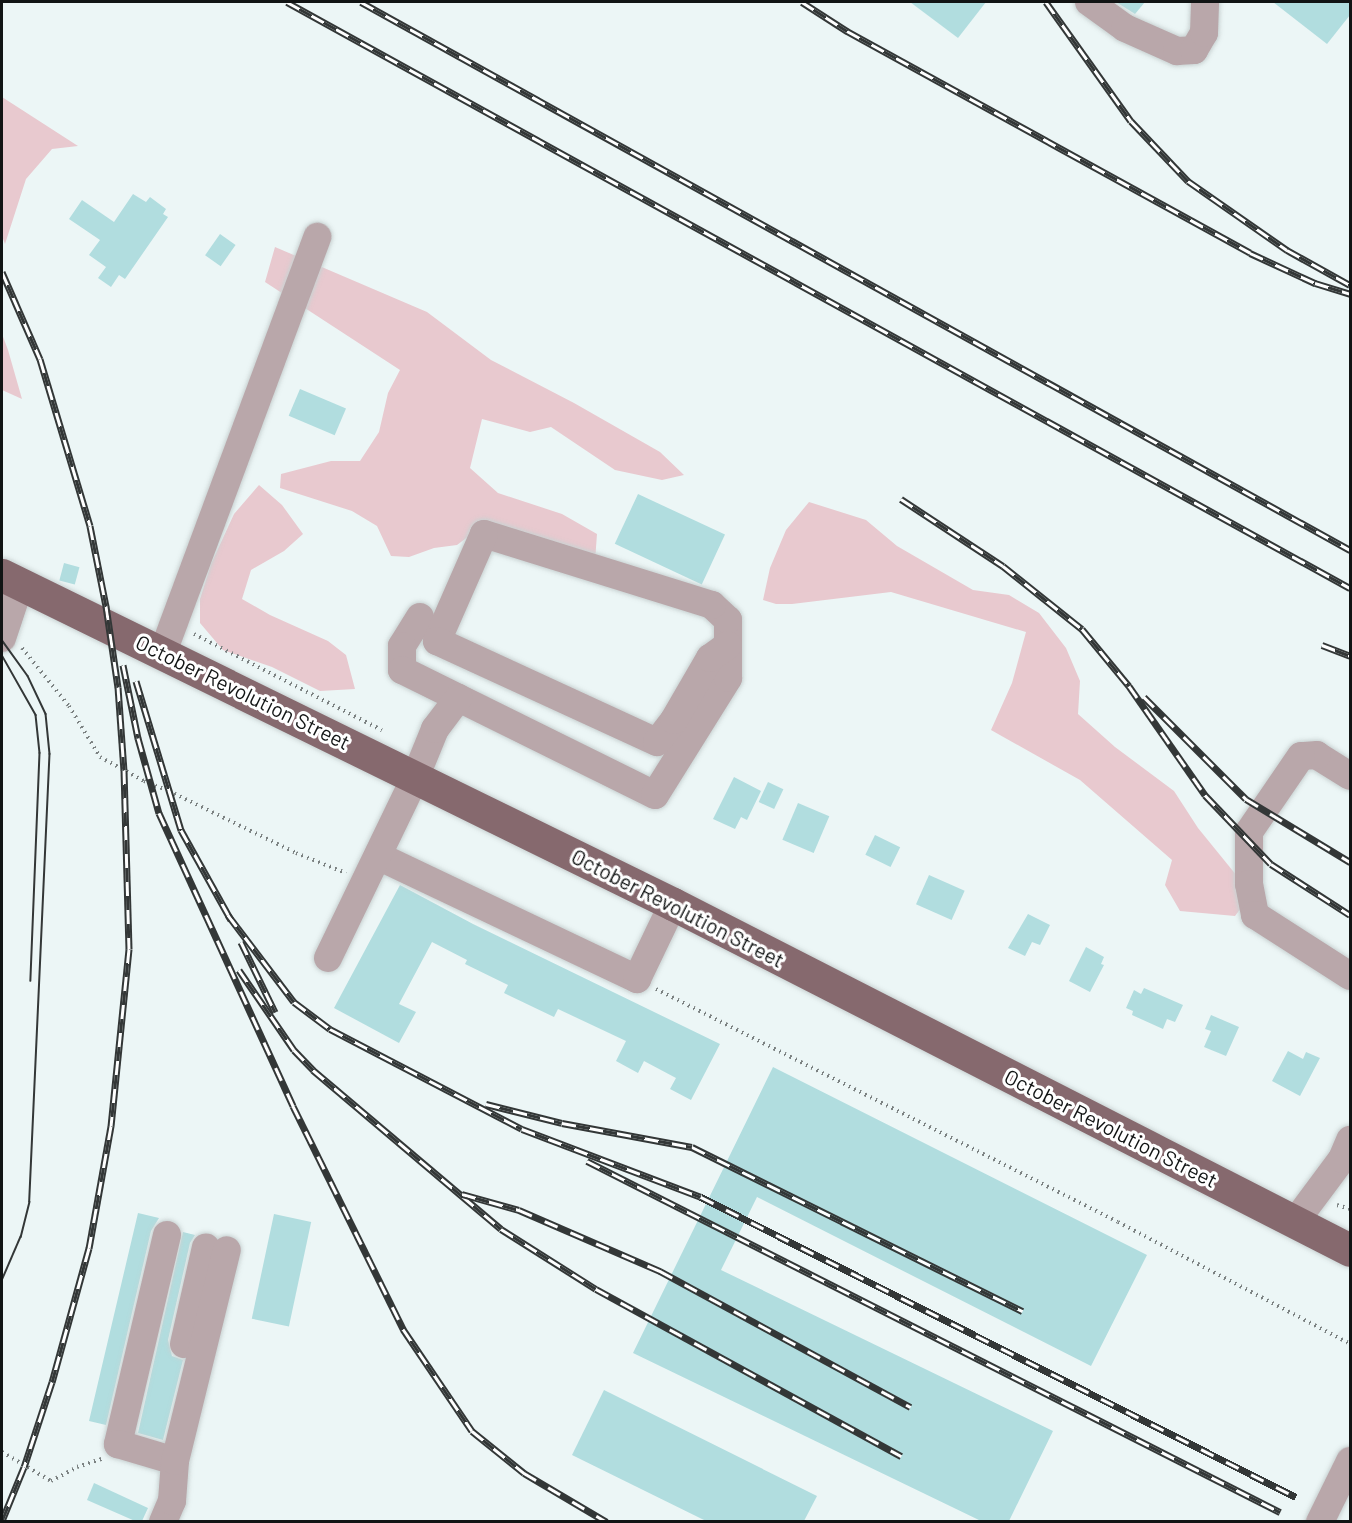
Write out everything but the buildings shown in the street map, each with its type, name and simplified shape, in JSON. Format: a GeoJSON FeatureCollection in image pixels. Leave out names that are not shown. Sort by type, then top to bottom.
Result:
{"type":"FeatureCollection","features":[{"type":"Feature","properties":{"kind":"main road","name":"October Revolution Street"},"geometry":{"type":"LineString","coordinates":[[11,579],[673,904],[1350,1250]]}},
{"type":"Feature","properties":{"kind":"street"},"geometry":{"type":"LineString","coordinates":[[1089,2],[1125,28],[1177,51],[1194,50],[1204,33],[1205,2]]}},
{"type":"Feature","properties":{"kind":"street"},"geometry":{"type":"LineString","coordinates":[[163,652],[317,237]]}},
{"type":"Feature","properties":{"kind":"street"},"geometry":{"type":"LineString","coordinates":[[420,617],[402,646],[402,670],[655,795],[728,678],[728,645],[728,620],[712,605],[484,534],[437,641],[657,742],[674,720],[710,658],[728,645]]}},
{"type":"Feature","properties":{"kind":"street"},"geometry":{"type":"LineString","coordinates":[[3,633],[11,579]]}},
{"type":"Feature","properties":{"kind":"street"},"geometry":{"type":"LineString","coordinates":[[328,958],[415,778],[435,729],[458,698]]}},
{"type":"Feature","properties":{"kind":"street"},"geometry":{"type":"LineString","coordinates":[[1350,776],[1317,755],[1301,756],[1249,832],[1249,884],[1255,915],[1350,976]]}},
{"type":"Feature","properties":{"kind":"street"},"geometry":{"type":"LineString","coordinates":[[378,856],[637,979],[673,904]]}},
{"type":"Feature","properties":{"kind":"street"},"geometry":{"type":"LineString","coordinates":[[1295,1222],[1342,1159],[1350,1140]]}},
{"type":"Feature","properties":{"kind":"street"},"geometry":{"type":"LineString","coordinates":[[167,1235],[118,1443],[169,1449]]}},
{"type":"Feature","properties":{"kind":"street"},"geometry":{"type":"LineString","coordinates":[[168,1511],[169,1449],[182,1355],[217,1249],[169,1449]]}},
{"type":"Feature","properties":{"kind":"street"},"geometry":{"type":"LineString","coordinates":[[168,1511],[188,1483],[216,1362],[182,1355]]}},
{"type":"Feature","properties":{"kind":"street"},"geometry":{"type":"LineString","coordinates":[[1320,1521],[1350,1461]]}},
{"type":"Feature","properties":{"kind":"path"},"geometry":{"type":"LineString","coordinates":[[3,633],[69,706],[100,757],[144,781],[296,853],[366,881]]}},
{"type":"Feature","properties":{"kind":"path"},"geometry":{"type":"LineString","coordinates":[[637,979],[1118,1222],[1350,1344]]}},
{"type":"Feature","properties":{"kind":"path"},"geometry":{"type":"LineString","coordinates":[[2,1452],[51,1481],[77,1467],[103,1459],[118,1443]]}},
{"type":"Feature","properties":{"kind":"shaded area"},"geometry":{"type":"Polygon","coordinates":[[[2,97],[78,146],[52,149],[26,179],[5,244],[2,236],[2,97]]]}},
{"type":"Feature","properties":{"kind":"shaded area"},"geometry":{"type":"Polygon","coordinates":[[[275,247],[427,312],[491,360],[574,403],[660,452],[684,475],[662,480],[615,470],[551,427],[530,432],[482,419],[470,468],[498,493],[562,514],[597,534],[595,561],[473,533],[457,545],[434,548],[409,557],[391,556],[377,526],[352,511],[280,488],[281,474],[331,461],[360,461],[379,432],[388,393],[400,370],[265,282],[275,247]]]}},
{"type":"Feature","properties":{"kind":"shaded area"},"geometry":{"type":"Polygon","coordinates":[[[2,334],[8,350],[22,399],[2,390],[2,334]]]}},
{"type":"Feature","properties":{"kind":"shaded area"},"geometry":{"type":"Polygon","coordinates":[[[259,485],[282,505],[303,534],[284,551],[251,570],[242,599],[270,615],[328,641],[346,655],[355,689],[320,691],[272,667],[223,650],[200,623],[200,599],[211,564],[234,514],[259,485]]]}},
{"type":"Feature","properties":{"kind":"shaded area"},"geometry":{"type":"Polygon","coordinates":[[[809,502],[866,520],[897,546],[973,590],[1009,595],[1039,613],[1066,648],[1080,681],[1078,714],[1115,747],[1174,791],[1198,828],[1237,876],[1248,899],[1235,916],[1180,911],[1165,885],[1172,860],[1080,780],[991,730],[1012,683],[1026,632],[891,592],[792,604],[776,604],[763,600],[770,568],[786,530],[809,502]]]}},
{"type":"Feature","properties":{"kind":"tram line"},"geometry":{"type":"LineString","coordinates":[[2,640],[28,676],[46,714],[50,754],[30,1202],[21,1237],[2,1281]]}},
{"type":"Feature","properties":{"kind":"tram line"},"geometry":{"type":"LineString","coordinates":[[2,655],[36,715],[40,753],[31,981]]}},
{"type":"Feature","properties":{"kind":"railway"},"geometry":{"type":"LineString","coordinates":[[287,2],[1350,588]]}},
{"type":"Feature","properties":{"kind":"railway"},"geometry":{"type":"LineString","coordinates":[[361,2],[1350,550]]}},
{"type":"Feature","properties":{"kind":"railway"},"geometry":{"type":"LineString","coordinates":[[802,2],[847,31],[1250,253],[1315,283],[1350,294]]}},
{"type":"Feature","properties":{"kind":"railway"},"geometry":{"type":"LineString","coordinates":[[1046,2],[1131,121],[1188,181],[1287,250],[1350,285]]}},
{"type":"Feature","properties":{"kind":"railway"},"geometry":{"type":"LineString","coordinates":[[2,272],[40,359],[90,526],[106,606],[118,687],[124,770],[129,949],[111,1126],[89,1248],[52,1382],[24,1467],[2,1521]]}},
{"type":"Feature","properties":{"kind":"railway"},"geometry":{"type":"LineString","coordinates":[[901,499],[1003,566],[1082,629],[1129,686],[1205,795],[1271,864],[1350,915]]}},
{"type":"Feature","properties":{"kind":"railway"},"geometry":{"type":"LineString","coordinates":[[1322,645],[1350,656]]}},
{"type":"Feature","properties":{"kind":"railway"},"geometry":{"type":"LineString","coordinates":[[123,665],[138,738],[159,813],[293,1106],[403,1329],[472,1431],[524,1473],[607,1522]]}},
{"type":"Feature","properties":{"kind":"railway"},"geometry":{"type":"LineString","coordinates":[[136,681],[181,830],[231,920]]}},
{"type":"Feature","properties":{"kind":"railway"},"geometry":{"type":"LineString","coordinates":[[1144,697],[1246,799],[1350,862]]}},
{"type":"Feature","properties":{"kind":"railway"},"geometry":{"type":"LineString","coordinates":[[228,915],[294,1002],[330,1029],[522,1129],[701,1197],[1296,1497]]}},
{"type":"Feature","properties":{"kind":"railway"},"geometry":{"type":"LineString","coordinates":[[241,942],[275,1012]]}},
{"type":"Feature","properties":{"kind":"railway"},"geometry":{"type":"LineString","coordinates":[[239,970],[294,1050],[313,1070],[501,1229],[596,1289],[901,1456]]}},
{"type":"Feature","properties":{"kind":"railway"},"geometry":{"type":"LineString","coordinates":[[486,1104],[562,1123],[692,1147],[1023,1311]]}},
{"type":"Feature","properties":{"kind":"railway"},"geometry":{"type":"LineString","coordinates":[[587,1161],[1280,1512]]}},
{"type":"Feature","properties":{"kind":"railway"},"geometry":{"type":"LineString","coordinates":[[462,1194],[519,1210],[660,1271],[911,1407]]}}]}
